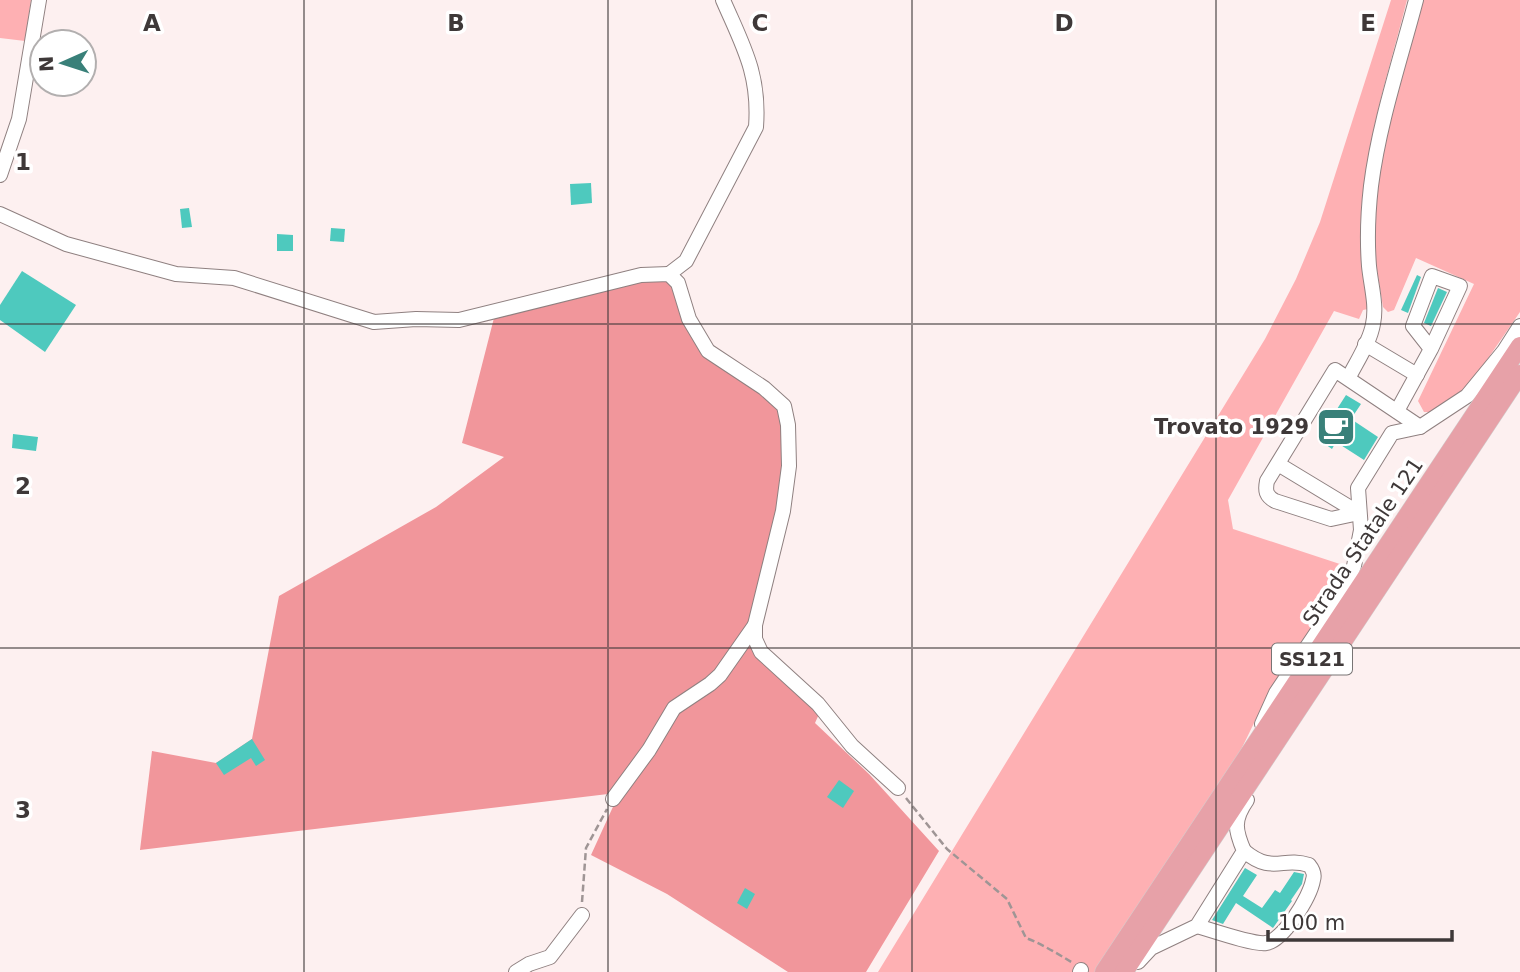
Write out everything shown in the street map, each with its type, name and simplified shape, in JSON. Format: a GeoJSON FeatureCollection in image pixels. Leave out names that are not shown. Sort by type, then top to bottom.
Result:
{"type":"FeatureCollection","features":[{"type":"Feature","properties":{"kind":"main road","name":"Strada Statale 121"},"geometry":{"type":"LineString","coordinates":[[1104,972],[1520,346]]}},
{"type":"Feature","properties":{"kind":"main road","name":"Strada Statale 121"},"geometry":{"type":"LineString","coordinates":[[1124,972],[1520,374]]}},
{"type":"Feature","properties":{"kind":"street"},"geometry":{"type":"LineString","coordinates":[[0,175],[19,119],[39,0]]}},
{"type":"Feature","properties":{"kind":"street"},"geometry":{"type":"LineString","coordinates":[[0,214],[66,244],[176,274],[234,278],[374,322],[459,320],[642,275],[669,274],[686,261],[756,127],[752,69],[723,0]]}},
{"type":"Feature","properties":{"kind":"street"},"geometry":{"type":"LineString","coordinates":[[1349,377],[1372,330],[1375,309],[1369,267],[1368,213],[1371,187],[1376,151],[1416,0]]}},
{"type":"Feature","properties":{"kind":"street"},"geometry":{"type":"LineString","coordinates":[[669,274],[678,283],[689,319],[708,351],[764,388],[784,406],[788,425],[789,466],[783,511],[755,625],[755,639],[761,653],[818,704],[852,746],[898,788]]}},
{"type":"Feature","properties":{"kind":"street"},"geometry":{"type":"LineString","coordinates":[[1397,411],[1431,349],[1460,286],[1432,276],[1413,326],[1431,349]]}},
{"type":"Feature","properties":{"kind":"street"},"geometry":{"type":"LineString","coordinates":[[1247,758],[1276,693],[1339,598],[1354,566],[1361,530],[1358,488],[1392,433],[1420,427],[1467,396],[1504,351],[1520,326]]}},
{"type":"Feature","properties":{"kind":"street"},"geometry":{"type":"LineString","coordinates":[[1365,344],[1417,375]]}},
{"type":"Feature","properties":{"kind":"street"},"geometry":{"type":"LineString","coordinates":[[1359,513],[1331,519],[1275,501],[1265,489],[1267,481],[1335,370],[1420,427]]}},
{"type":"Feature","properties":{"kind":"street"},"geometry":{"type":"LineString","coordinates":[[1279,464],[1359,513]]}},
{"type":"Feature","properties":{"kind":"street"},"geometry":{"type":"LineString","coordinates":[[613,799],[649,750],[674,708],[720,675],[755,625]]}},
{"type":"Feature","properties":{"kind":"street"},"geometry":{"type":"LineString","coordinates":[[1197,926],[1265,944],[1278,939],[1300,909],[1314,879],[1314,871],[1309,865],[1293,862],[1273,865],[1263,863],[1244,851],[1236,833],[1240,810],[1313,698],[1336,652]]}},
{"type":"Feature","properties":{"kind":"street"},"geometry":{"type":"LineString","coordinates":[[1132,972],[1151,948],[1197,926],[1244,851]]}},
{"type":"Feature","properties":{"kind":"street"},"geometry":{"type":"LineString","coordinates":[[516,972],[519,968],[550,957],[582,915]]}},
{"type":"Feature","properties":{"kind":"path"},"geometry":{"type":"LineString","coordinates":[[898,788],[947,849],[1007,899],[1026,938],[1072,961],[1080,971]]}},
{"type":"Feature","properties":{"kind":"path"},"geometry":{"type":"LineString","coordinates":[[582,915],[586,848],[613,799]]}},
{"type":"Feature","properties":{"kind":"shaded area"},"geometry":{"type":"Polygon","coordinates":[[[0,0],[31,0],[25,41],[0,38],[0,0]]]}},
{"type":"Feature","properties":{"kind":"shaded area"},"geometry":{"type":"Polygon","coordinates":[[[1391,0],[1407,0],[1379,107],[1363,189],[1361,240],[1368,309],[1363,310],[1359,319],[1334,311],[1228,500],[1233,529],[1349,567],[1343,582],[1270,690],[1239,754],[1095,972],[878,972],[1265,339],[1296,279],[1320,222],[1391,0]]]}},
{"type":"Feature","properties":{"kind":"shaded area"},"geometry":{"type":"Polygon","coordinates":[[[1421,0],[1520,0],[1520,312],[1482,367],[1457,397],[1431,412],[1424,412],[1418,401],[1474,284],[1416,258],[1394,310],[1388,312],[1383,307],[1376,264],[1374,215],[1383,151],[1421,0]]]}},
{"type":"Feature","properties":{"kind":"shaded area"},"geometry":{"type":"Polygon","coordinates":[[[668,278],[675,287],[690,332],[780,407],[785,424],[779,508],[749,625],[714,676],[652,736],[608,794],[140,850],[152,751],[216,763],[252,739],[279,596],[436,507],[504,457],[462,443],[495,314],[638,280],[668,278]]]}},
{"type":"Feature","properties":{"kind":"shaded area"},"geometry":{"type":"Polygon","coordinates":[[[752,636],[819,714],[815,723],[869,774],[939,851],[866,972],[788,972],[667,894],[591,855],[617,798],[675,714],[752,636]]]}},
{"type":"Feature","properties":{"kind":"building"},"geometry":{"type":"Polygon","coordinates":[[[591,183],[592,203],[571,205],[570,184],[591,183]]]}},
{"type":"Feature","properties":{"kind":"building"},"geometry":{"type":"Polygon","coordinates":[[[189,208],[192,227],[182,228],[180,209],[189,208]]]}},
{"type":"Feature","properties":{"kind":"building"},"geometry":{"type":"Polygon","coordinates":[[[331,228],[345,229],[344,242],[330,241],[331,228]]]}},
{"type":"Feature","properties":{"kind":"building"},"geometry":{"type":"Polygon","coordinates":[[[277,234],[293,235],[293,251],[277,251],[277,234]]]}},
{"type":"Feature","properties":{"kind":"building"},"geometry":{"type":"Polygon","coordinates":[[[22,271],[76,305],[45,352],[0,320],[0,305],[22,271]]]}},
{"type":"Feature","properties":{"kind":"building"},"geometry":{"type":"Polygon","coordinates":[[[1417,275],[1421,277],[1408,313],[1401,310],[1417,275]]]}},
{"type":"Feature","properties":{"kind":"building"},"geometry":{"type":"Polygon","coordinates":[[[1438,288],[1447,292],[1431,326],[1424,323],[1438,288]]]}},
{"type":"Feature","properties":{"kind":"building"},"geometry":{"type":"Polygon","coordinates":[[[1346,395],[1361,404],[1351,419],[1378,437],[1364,460],[1336,442],[1332,449],[1322,442],[1325,437],[1321,434],[1346,395]]]}},
{"type":"Feature","properties":{"kind":"building"},"geometry":{"type":"Polygon","coordinates":[[[13,434],[38,437],[36,451],[12,448],[13,434]]]}},
{"type":"Feature","properties":{"kind":"building"},"geometry":{"type":"Polygon","coordinates":[[[252,739],[265,760],[256,766],[251,758],[224,775],[216,763],[252,739]]]}},
{"type":"Feature","properties":{"kind":"building"},"geometry":{"type":"Polygon","coordinates":[[[839,780],[854,791],[843,808],[827,797],[839,780]]]}},
{"type":"Feature","properties":{"kind":"building"},"geometry":{"type":"Polygon","coordinates":[[[1245,868],[1257,875],[1243,896],[1262,908],[1275,890],[1280,893],[1294,872],[1304,874],[1302,884],[1273,928],[1236,903],[1223,924],[1212,920],[1245,868]]]}},
{"type":"Feature","properties":{"kind":"building"},"geometry":{"type":"Polygon","coordinates":[[[745,888],[755,894],[747,909],[737,903],[745,888]]]}},
{"type":"Feature","properties":{"kind":"place","name":"Trovato 1929"},"geometry":{"type":"Point","coordinates":[1336,427]}}]}
